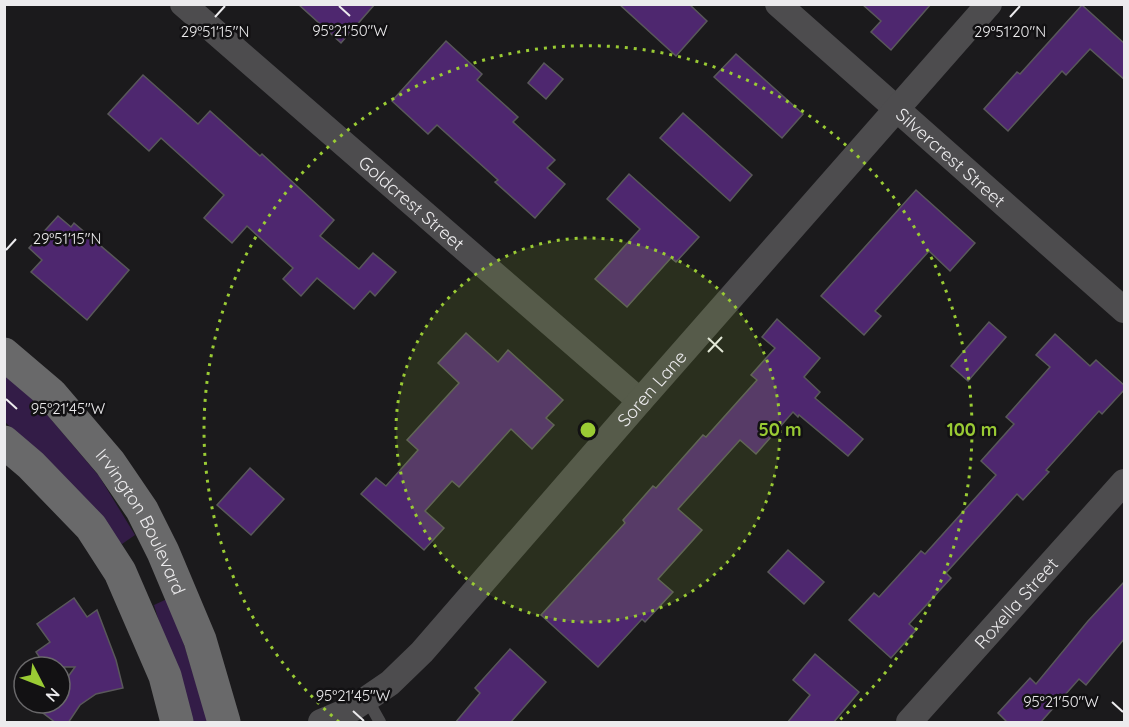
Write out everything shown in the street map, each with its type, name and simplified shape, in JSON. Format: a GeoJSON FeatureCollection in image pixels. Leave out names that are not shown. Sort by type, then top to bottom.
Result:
{"type":"FeatureCollection","features":[{"type":"Feature","properties":{"kind":"main road","name":"Irvington Boulevard"},"geometry":{"type":"LineString","coordinates":[[4,354],[51,394],[110,463],[142,510],[163,552],[200,640],[225,723]]}},
{"type":"Feature","properties":{"kind":"main road"},"geometry":{"type":"LineString","coordinates":[[4,442],[31,465],[92,528],[120,572],[165,676],[177,723]]}},
{"type":"Feature","properties":{"kind":"main road"},"geometry":{"type":"LineString","coordinates":[[120,572],[163,552]]}},
{"type":"Feature","properties":{"kind":"street","name":"Goldcrest Street"},"geometry":{"type":"LineString","coordinates":[[183,4],[640,401]]}},
{"type":"Feature","properties":{"kind":"street","name":"Silvercrest Street"},"geometry":{"type":"LineString","coordinates":[[778,4],[1125,310]]}},
{"type":"Feature","properties":{"kind":"street","name":"Soren Lane"},"geometry":{"type":"LineString","coordinates":[[321,723],[352,709],[390,683],[422,652],[989,4]]}},
{"type":"Feature","properties":{"kind":"street","name":"Roxella Street"},"geometry":{"type":"LineString","coordinates":[[909,723],[1125,482]]}},
{"type":"Feature","properties":{"kind":"lane"},"geometry":{"type":"LineString","coordinates":[[367,699],[380,723]]}},
{"type":"Feature","properties":{"kind":"shaded area"},"geometry":{"type":"Polygon","coordinates":[[[4,374],[38,404],[99,476],[135,535],[122,544],[106,530],[52,466],[5,422],[4,374]]]}},
{"type":"Feature","properties":{"kind":"shaded area"},"geometry":{"type":"Polygon","coordinates":[[[167,599],[175,615],[208,722],[189,722],[154,605],[167,599]]]}},
{"type":"Feature","properties":{"kind":"building"},"geometry":{"type":"Polygon","coordinates":[[[298,4],[375,4],[341,43],[298,4]]]}},
{"type":"Feature","properties":{"kind":"building"},"geometry":{"type":"Polygon","coordinates":[[[619,4],[689,4],[707,21],[676,56],[619,4]]]}},
{"type":"Feature","properties":{"kind":"building"},"geometry":{"type":"Polygon","coordinates":[[[862,4],[931,4],[891,50],[871,32],[881,21],[862,4]]]}},
{"type":"Feature","properties":{"kind":"building"},"geometry":{"type":"Polygon","coordinates":[[[1082,5],[1125,44],[1125,80],[1090,49],[1066,75],[1062,71],[1008,131],[984,109],[1017,72],[1020,74],[1082,5]]]}},
{"type":"Feature","properties":{"kind":"building"},"geometry":{"type":"Polygon","coordinates":[[[446,41],[482,74],[477,80],[518,117],[513,122],[555,160],[547,168],[565,184],[535,218],[495,182],[498,180],[437,125],[428,134],[392,101],[446,41]]]}},
{"type":"Feature","properties":{"kind":"building"},"geometry":{"type":"Polygon","coordinates":[[[736,54],[803,114],[782,138],[714,77],[736,54]]]}},
{"type":"Feature","properties":{"kind":"building"},"geometry":{"type":"Polygon","coordinates":[[[544,63],[563,79],[546,99],[528,83],[544,63]]]}},
{"type":"Feature","properties":{"kind":"building"},"geometry":{"type":"Polygon","coordinates":[[[143,75],[198,124],[210,111],[260,156],[262,154],[334,220],[320,236],[359,269],[373,253],[396,272],[375,296],[370,291],[354,309],[317,278],[301,296],[283,279],[293,268],[247,226],[232,243],[204,218],[224,195],[161,138],[149,151],[108,114],[143,75]]]}},
{"type":"Feature","properties":{"kind":"building"},"geometry":{"type":"Polygon","coordinates":[[[683,113],[752,175],[730,201],[660,138],[683,113]]]}},
{"type":"Feature","properties":{"kind":"building"},"geometry":{"type":"Polygon","coordinates":[[[629,174],[699,237],[676,262],[671,258],[627,307],[595,279],[640,229],[607,199],[629,174]]]}},
{"type":"Feature","properties":{"kind":"building"},"geometry":{"type":"Polygon","coordinates":[[[916,190],[975,243],[950,271],[929,251],[875,311],[881,316],[864,335],[821,296],[916,190]]]}},
{"type":"Feature","properties":{"kind":"building"},"geometry":{"type":"Polygon","coordinates":[[[58,216],[71,227],[74,223],[129,270],[87,320],[31,272],[42,260],[29,248],[58,216]]]}},
{"type":"Feature","properties":{"kind":"building"},"geometry":{"type":"Polygon","coordinates":[[[777,319],[820,358],[804,377],[820,392],[815,398],[863,439],[848,456],[793,412],[756,454],[740,440],[678,509],[702,530],[658,579],[673,592],[645,622],[642,619],[598,667],[541,615],[625,523],[623,520],[653,486],[656,488],[703,435],[706,437],[757,380],[751,375],[775,348],[762,337],[777,319]]]}},
{"type":"Feature","properties":{"kind":"building"},"geometry":{"type":"Polygon","coordinates":[[[989,322],[1006,337],[968,381],[951,366],[989,322]]]}},
{"type":"Feature","properties":{"kind":"building"},"geometry":{"type":"Polygon","coordinates":[[[466,333],[498,362],[508,350],[563,400],[546,418],[554,425],[532,449],[511,429],[459,487],[452,481],[425,511],[444,528],[424,550],[361,494],[376,478],[386,486],[418,450],[407,440],[459,383],[438,363],[466,333]]]}},
{"type":"Feature","properties":{"kind":"building"},"geometry":{"type":"Polygon","coordinates":[[[1055,334],[1090,366],[1096,360],[1125,386],[1125,389],[1102,414],[1099,411],[1046,470],[1049,472],[1023,500],[1017,494],[946,573],[951,578],[909,624],[916,630],[891,658],[849,620],[874,593],[879,597],[921,551],[925,554],[996,475],[981,461],[1014,424],[1006,417],[1050,367],[1036,355],[1055,334]]]}},
{"type":"Feature","properties":{"kind":"building"},"geometry":{"type":"Polygon","coordinates":[[[250,468],[284,499],[251,535],[217,505],[250,468]]]}},
{"type":"Feature","properties":{"kind":"building"},"geometry":{"type":"Polygon","coordinates":[[[788,550],[824,582],[804,604],[768,572],[788,550]]]}},
{"type":"Feature","properties":{"kind":"building"},"geometry":{"type":"Polygon","coordinates":[[[1125,581],[1125,638],[1086,685],[1079,679],[1040,723],[1008,723],[998,713],[1030,678],[1036,684],[1088,621],[1125,581]]]}},
{"type":"Feature","properties":{"kind":"building"},"geometry":{"type":"Polygon","coordinates":[[[74,598],[87,617],[97,610],[116,660],[123,688],[96,694],[80,705],[68,723],[56,723],[46,715],[72,715],[72,671],[75,667],[72,667],[72,655],[38,655],[36,652],[50,642],[37,624],[74,598]]]}},
{"type":"Feature","properties":{"kind":"building"},"geometry":{"type":"Polygon","coordinates":[[[510,649],[546,682],[510,723],[455,723],[480,693],[475,688],[510,649]]]}},
{"type":"Feature","properties":{"kind":"building"},"geometry":{"type":"Polygon","coordinates":[[[815,654],[859,692],[833,723],[787,723],[810,695],[793,680],[815,654]]]}}]}
